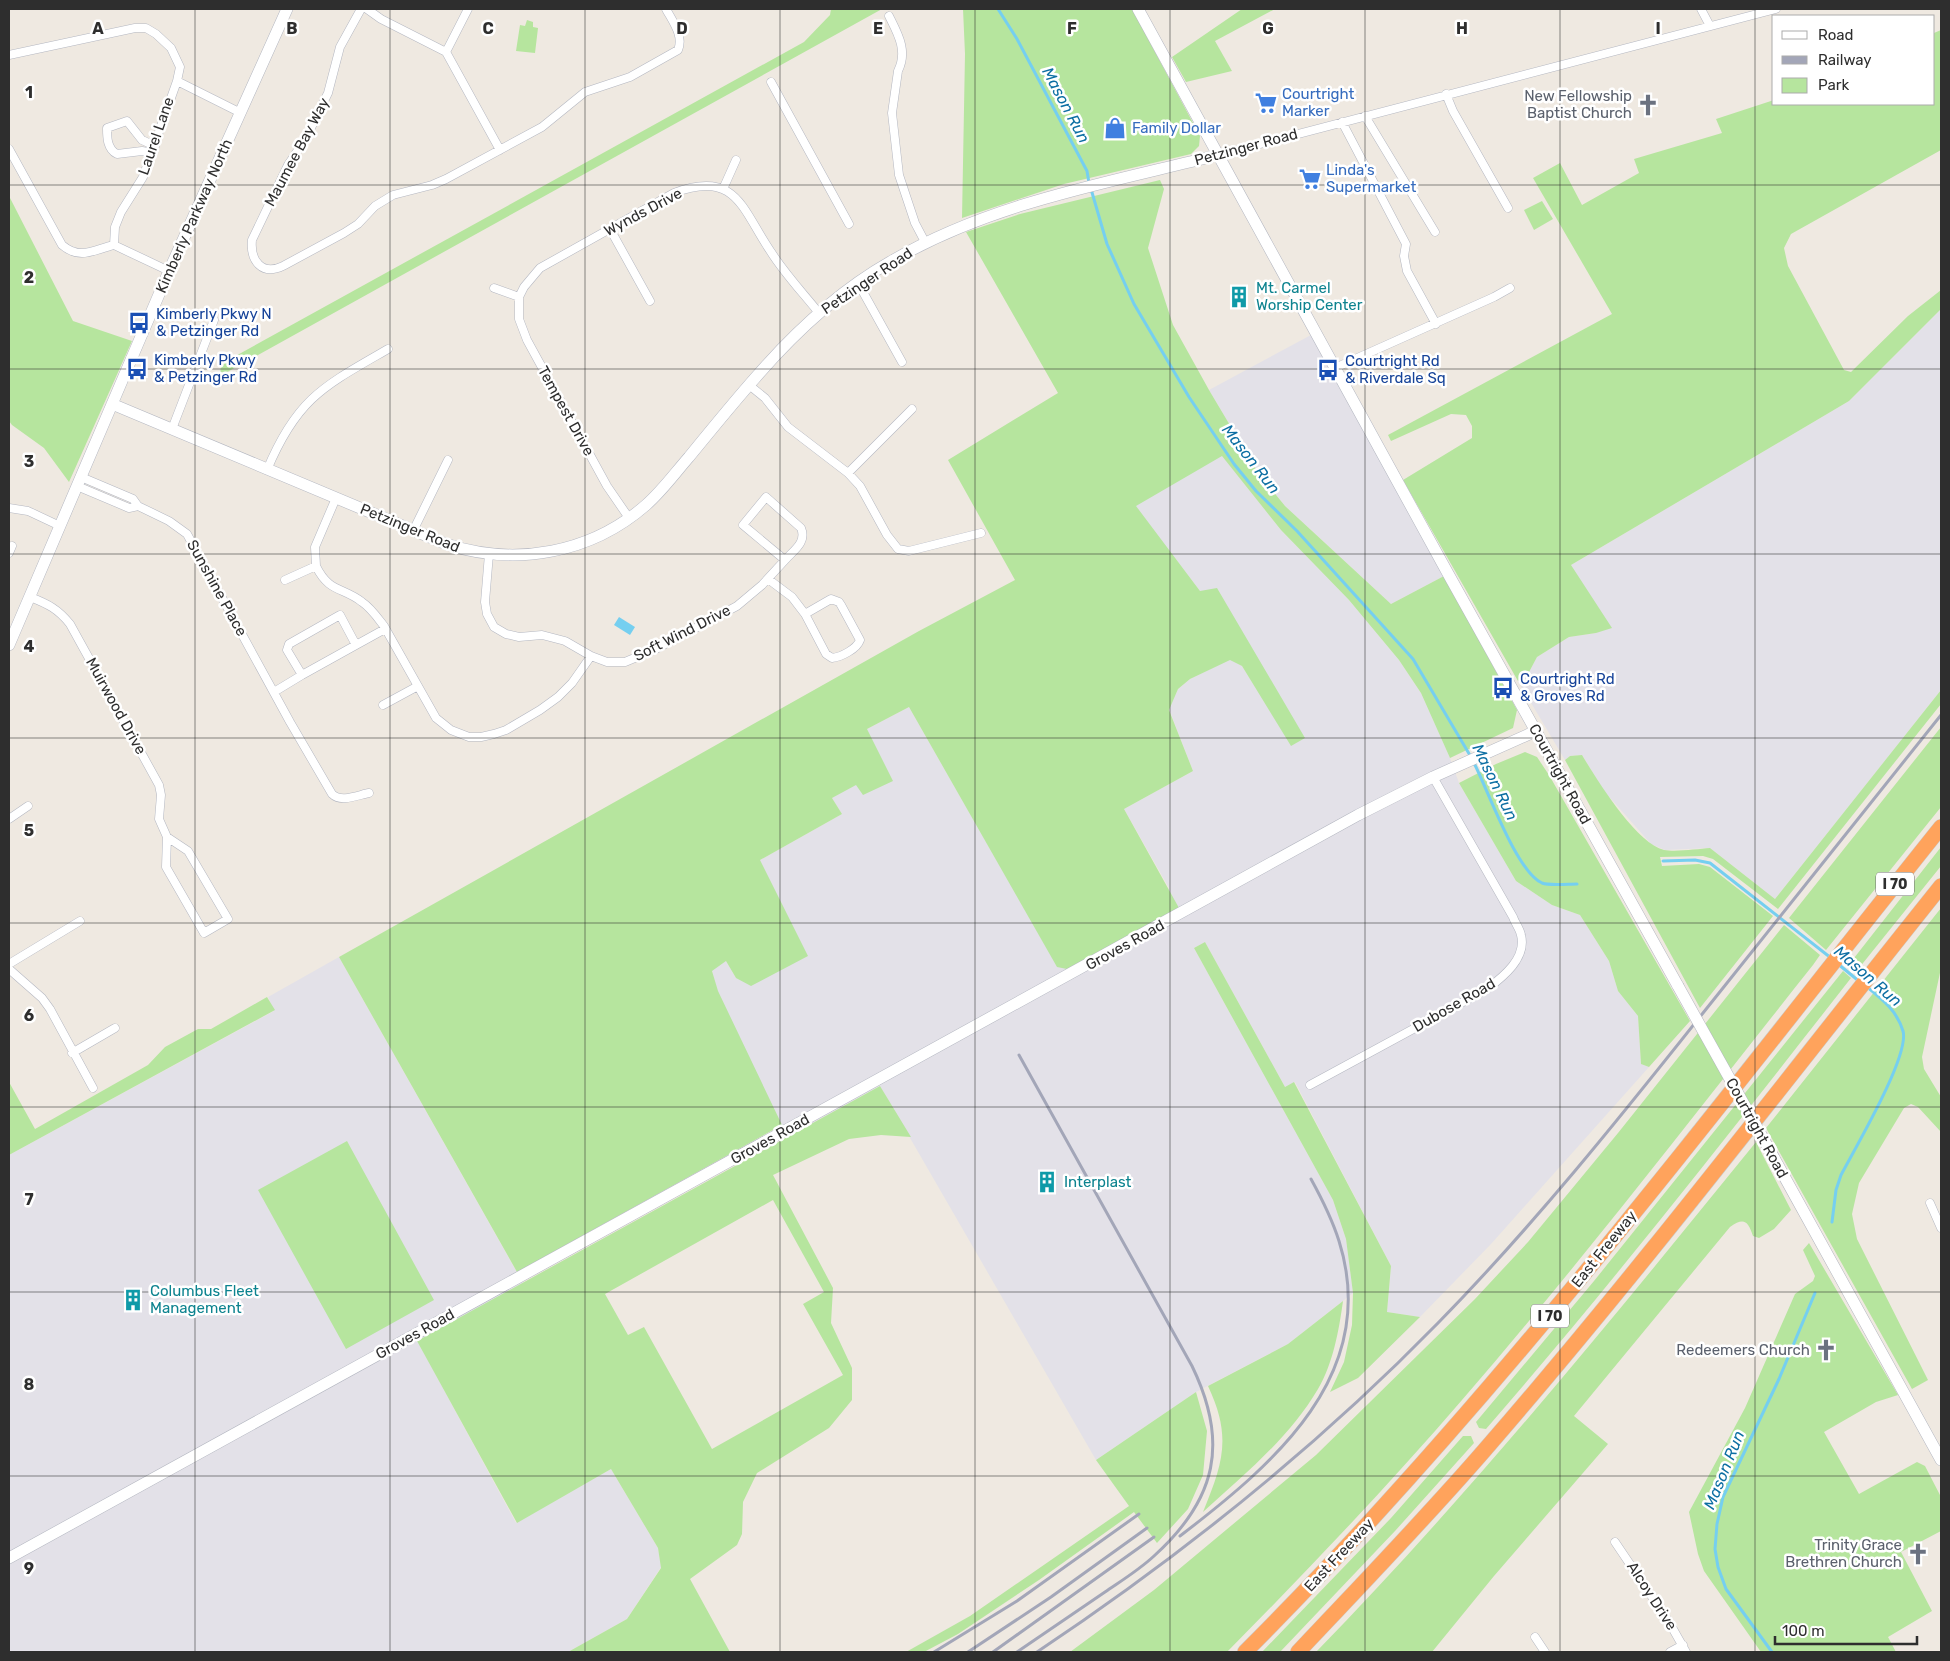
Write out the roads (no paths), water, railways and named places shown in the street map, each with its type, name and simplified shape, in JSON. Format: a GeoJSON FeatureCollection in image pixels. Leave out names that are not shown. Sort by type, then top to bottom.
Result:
{"type":"FeatureCollection","features":[{"type":"Feature","properties":{"kind":"highway","name":"East Freeway"},"geometry":{"type":"LineString","coordinates":[[1245,1652],[1389,1500],[1532,1337],[1941,827]]}},
{"type":"Feature","properties":{"kind":"highway","name":"I 70"},"geometry":{"type":"LineString","coordinates":[[1298,1652],[1423,1520],[1535,1391],[1713,1174],[1941,886]]}},
{"type":"Feature","properties":{"kind":"street","name":"Kimberly Parkway North"},"geometry":{"type":"LineString","coordinates":[[9,645],[169,271],[287,9]]}},
{"type":"Feature","properties":{"kind":"street","name":"Maumee Bay Way"},"geometry":{"type":"LineString","coordinates":[[361,9],[340,47],[328,93],[306,138],[288,165],[252,240],[252,251],[260,266],[266,270],[275,270],[344,233],[358,224],[375,206],[393,195],[432,185],[500,150]]}},
{"type":"Feature","properties":{"kind":"street"},"geometry":{"type":"LineString","coordinates":[[367,9],[381,19],[446,52],[500,150],[542,127],[585,92],[630,77],[678,50],[681,43],[680,36],[666,9]]}},
{"type":"Feature","properties":{"kind":"street"},"geometry":{"type":"LineString","coordinates":[[446,52],[468,9]]}},
{"type":"Feature","properties":{"kind":"street","name":"Courtright Road"},"geometry":{"type":"LineString","coordinates":[[1138,9],[1334,368],[1941,1460]]}},
{"type":"Feature","properties":{"kind":"street"},"geometry":{"type":"LineString","coordinates":[[1701,9],[1710,26]]}},
{"type":"Feature","properties":{"kind":"street","name":"Petzinger Road"},"geometry":{"type":"LineString","coordinates":[[112,404],[413,531],[464,550],[519,556],[561,550],[598,537],[629,518],[664,487],[776,354],[819,313],[858,283],[925,242],[957,228],[1015,208],[1091,187],[1776,9]]}},
{"type":"Feature","properties":{"kind":"street"},"geometry":{"type":"LineString","coordinates":[[889,16],[899,34],[903,49],[892,113],[899,175],[915,223],[925,242]]}},
{"type":"Feature","properties":{"kind":"street","name":"Laurel Lane"},"geometry":{"type":"LineString","coordinates":[[9,55],[135,28],[146,28],[172,48],[180,68],[177,80],[143,177],[120,212],[115,228],[114,245]]}},
{"type":"Feature","properties":{"kind":"street","name":"Laurel Lane"},"geometry":{"type":"LineString","coordinates":[[177,80],[239,112]]}},
{"type":"Feature","properties":{"kind":"street"},"geometry":{"type":"LineString","coordinates":[[771,82],[849,224]]}},
{"type":"Feature","properties":{"kind":"street"},"geometry":{"type":"LineString","coordinates":[[1446,94],[1453,112],[1508,208]]}},
{"type":"Feature","properties":{"kind":"street"},"geometry":{"type":"LineString","coordinates":[[1365,116],[1435,232]]}},
{"type":"Feature","properties":{"kind":"street"},"geometry":{"type":"LineString","coordinates":[[127,122],[142,140],[154,150],[116,154],[108,143],[107,128],[127,122]]}},
{"type":"Feature","properties":{"kind":"street"},"geometry":{"type":"LineString","coordinates":[[1342,122],[1406,244],[1404,256],[1407,271],[1436,324]]}},
{"type":"Feature","properties":{"kind":"street"},"geometry":{"type":"LineString","coordinates":[[9,149],[62,245],[67,250],[84,254],[114,245],[169,271]]}},
{"type":"Feature","properties":{"kind":"street"},"geometry":{"type":"LineString","coordinates":[[736,160],[723,189],[745,208],[775,259],[819,313]]}},
{"type":"Feature","properties":{"kind":"street","name":"Wynds Drive"},"geometry":{"type":"LineString","coordinates":[[519,297],[528,282],[540,268],[683,190],[704,186],[723,189]]}},
{"type":"Feature","properties":{"kind":"street"},"geometry":{"type":"LineString","coordinates":[[610,229],[650,301]]}},
{"type":"Feature","properties":{"kind":"street"},"geometry":{"type":"LineString","coordinates":[[858,283],[902,362]]}},
{"type":"Feature","properties":{"kind":"street"},"geometry":{"type":"LineString","coordinates":[[494,288],[519,297]]}},
{"type":"Feature","properties":{"kind":"street"},"geometry":{"type":"LineString","coordinates":[[1334,368],[1436,324],[1510,288]]}},
{"type":"Feature","properties":{"kind":"street","name":"Tempest Drive"},"geometry":{"type":"LineString","coordinates":[[519,297],[519,319],[527,340],[608,486],[629,518]]}},
{"type":"Feature","properties":{"kind":"street"},"geometry":{"type":"LineString","coordinates":[[172,430],[214,320]]}},
{"type":"Feature","properties":{"kind":"street"},"geometry":{"type":"LineString","coordinates":[[267,470],[286,430],[307,402],[338,377],[388,349]]}},
{"type":"Feature","properties":{"kind":"street"},"geometry":{"type":"LineString","coordinates":[[749,385],[765,398],[788,427],[848,473],[860,486],[887,535],[898,549],[909,551],[981,533]]}},
{"type":"Feature","properties":{"kind":"street"},"geometry":{"type":"LineString","coordinates":[[848,473],[912,410]]}},
{"type":"Feature","properties":{"kind":"street"},"geometry":{"type":"LineString","coordinates":[[413,531],[448,460]]}},
{"type":"Feature","properties":{"kind":"street","name":"Sunshine Place"},"geometry":{"type":"LineString","coordinates":[[79,482],[133,499],[138,506],[169,521],[187,534],[332,794],[335,798],[343,799],[369,793]]}},
{"type":"Feature","properties":{"kind":"street"},"geometry":{"type":"LineString","coordinates":[[336,498],[315,546],[316,566],[320,574],[332,587],[361,600],[385,629],[436,718],[443,725],[469,737],[481,737],[506,730],[552,701],[572,683],[591,656]]}},
{"type":"Feature","properties":{"kind":"street","name":"Soft Wind Drive"},"geometry":{"type":"LineString","coordinates":[[488,554],[485,602],[487,614],[494,627],[506,634],[519,637],[542,636],[565,642],[607,662],[625,662],[656,649],[737,606],[768,579],[799,545],[803,540],[804,534],[801,528],[766,498],[743,525],[785,560]]}},
{"type":"Feature","properties":{"kind":"street"},"geometry":{"type":"LineString","coordinates":[[9,508],[28,511],[60,526]]}},
{"type":"Feature","properties":{"kind":"street"},"geometry":{"type":"LineString","coordinates":[[285,580],[316,566]]}},
{"type":"Feature","properties":{"kind":"street"},"geometry":{"type":"LineString","coordinates":[[768,579],[792,598],[805,614],[828,657],[836,658],[859,644],[859,636],[839,602],[831,600],[805,614]]}},
{"type":"Feature","properties":{"kind":"street","name":"Muirwood Drive"},"geometry":{"type":"LineString","coordinates":[[30,597],[46,603],[60,612],[70,624],[159,784],[161,795],[159,818],[167,837],[166,867],[204,933],[228,920],[188,850],[167,837]]}},
{"type":"Feature","properties":{"kind":"street"},"geometry":{"type":"LineString","coordinates":[[302,675],[287,650],[291,642],[340,616],[356,645]]}},
{"type":"Feature","properties":{"kind":"street"},"geometry":{"type":"LineString","coordinates":[[274,692],[385,629]]}},
{"type":"Feature","properties":{"kind":"street"},"geometry":{"type":"LineString","coordinates":[[383,705],[418,686]]}},
{"type":"Feature","properties":{"kind":"street","name":"Groves Road"},"geometry":{"type":"LineString","coordinates":[[9,1558],[1358,815],[1433,777],[1536,731]]}},
{"type":"Feature","properties":{"kind":"street","name":"Dubose Road"},"geometry":{"type":"LineString","coordinates":[[1310,1085],[1487,989],[1499,980],[1521,955],[1521,935],[1513,917],[1433,777]]}},
{"type":"Feature","properties":{"kind":"street"},"geometry":{"type":"LineString","coordinates":[[9,819],[28,806]]}},
{"type":"Feature","properties":{"kind":"street"},"geometry":{"type":"LineString","coordinates":[[9,964],[80,922]]}},
{"type":"Feature","properties":{"kind":"street"},"geometry":{"type":"LineString","coordinates":[[9,969],[42,998],[93,1088]]}},
{"type":"Feature","properties":{"kind":"street"},"geometry":{"type":"LineString","coordinates":[[72,1053],[116,1028]]}},
{"type":"Feature","properties":{"kind":"street"},"geometry":{"type":"LineString","coordinates":[[1930,1203],[1941,1228]]}},
{"type":"Feature","properties":{"kind":"street","name":"Alcoy Drive"},"geometry":{"type":"LineString","coordinates":[[1615,1542],[1685,1649]]}},
{"type":"Feature","properties":{"kind":"street"},"geometry":{"type":"LineString","coordinates":[[1535,1637],[1545,1652]]}},
{"type":"Feature","properties":{"kind":"street"},"geometry":{"type":"LineString","coordinates":[[1670,1652],[1685,1649]]}},
{"type":"Feature","properties":{"kind":"water"},"geometry":{"type":"Polygon","coordinates":[[[619,617],[635,627],[630,635],[614,625],[619,617]]]}},
{"type":"Feature","properties":{"kind":"waterway","name":"Mason Run"},"geometry":{"type":"LineString","coordinates":[[998,9],[1017,39],[1087,171],[1089,183]]}},
{"type":"Feature","properties":{"kind":"waterway","name":"Mason Run"},"geometry":{"type":"LineString","coordinates":[[1091,189],[1107,244],[1134,304],[1189,397],[1234,464],[1256,491],[1297,531],[1413,659],[1471,757]]}},
{"type":"Feature","properties":{"kind":"waterway","name":"Mason Run"},"geometry":{"type":"LineString","coordinates":[[1474,763],[1513,847],[1532,876],[1545,884],[1577,884]]}},
{"type":"Feature","properties":{"kind":"waterway","name":"Mason Run"},"geometry":{"type":"LineString","coordinates":[[1663,861],[1695,860],[1710,863],[1831,958]]}},
{"type":"Feature","properties":{"kind":"waterway","name":"Mason Run"},"geometry":{"type":"LineString","coordinates":[[1838,964],[1860,982]]}},
{"type":"Feature","properties":{"kind":"waterway","name":"Mason Run"},"geometry":{"type":"LineString","coordinates":[[1832,1222],[1836,1190],[1841,1175],[1880,1103],[1898,1061],[1903,1043],[1903,1031],[1897,1018],[1884,1001],[1867,987]]}},
{"type":"Feature","properties":{"kind":"waterway","name":"Mason Run"},"geometry":{"type":"LineString","coordinates":[[1772,1652],[1726,1589],[1718,1567],[1715,1549],[1717,1524],[1723,1497],[1779,1379],[1815,1293]]}},
{"type":"Feature","properties":{"kind":"railway"},"geometry":{"type":"LineString","coordinates":[[1037,1652],[1143,1578],[1246,1498],[1345,1413],[1438,1323],[1508,1249],[1607,1133],[1941,715]]}},
{"type":"Feature","properties":{"kind":"railway"},"geometry":{"type":"LineString","coordinates":[[1017,1652],[1136,1571],[1175,1535],[1192,1513],[1203,1491],[1210,1468],[1213,1444],[1211,1420],[1204,1394],[1192,1366],[1019,1055]]}},
{"type":"Feature","properties":{"kind":"railway"},"geometry":{"type":"LineString","coordinates":[[1180,1536],[1216,1508],[1283,1446],[1310,1411],[1332,1374],[1345,1333],[1348,1289],[1339,1241],[1311,1179]]}},
{"type":"Feature","properties":{"kind":"railway"},"geometry":{"type":"LineString","coordinates":[[934,1652],[1017,1601],[1139,1514]]}},
{"type":"Feature","properties":{"kind":"railway"},"geometry":{"type":"LineString","coordinates":[[968,1652],[1051,1597],[1147,1528]]}},
{"type":"Feature","properties":{"kind":"railway"},"geometry":{"type":"LineString","coordinates":[[993,1652],[1154,1537]]}},
{"type":"Feature","properties":{"kind":"place","name":"Courtright Marker"},"geometry":{"type":"Point","coordinates":[1266,103]}},
{"type":"Feature","properties":{"kind":"place","name":"New Fellowship Baptist Church"},"geometry":{"type":"Point","coordinates":[1648,105]}},
{"type":"Feature","properties":{"kind":"place","name":"Family Dollar"},"geometry":{"type":"Point","coordinates":[1115,128]}},
{"type":"Feature","properties":{"kind":"place","name":"Linda's Supermarket"},"geometry":{"type":"Point","coordinates":[1310,179]}},
{"type":"Feature","properties":{"kind":"place","name":"Mt. Carmel Worship Center"},"geometry":{"type":"Point","coordinates":[1239,297]}},
{"type":"Feature","properties":{"kind":"place","name":"Kimberly Pkwy N & Petzinger Rd"},"geometry":{"type":"Point","coordinates":[139,323]}},
{"type":"Feature","properties":{"kind":"place","name":"Kimberly Pkwy & Petzinger Rd"},"geometry":{"type":"Point","coordinates":[137,369]}},
{"type":"Feature","properties":{"kind":"place","name":"Courtright Rd & Riverdale Sq"},"geometry":{"type":"Point","coordinates":[1328,370]}},
{"type":"Feature","properties":{"kind":"place","name":"Courtright Rd & Groves Rd"},"geometry":{"type":"Point","coordinates":[1503,688]}},
{"type":"Feature","properties":{"kind":"place","name":"Interplast"},"geometry":{"type":"Point","coordinates":[1047,1182]}},
{"type":"Feature","properties":{"kind":"place","name":"Columbus Fleet Management"},"geometry":{"type":"Point","coordinates":[133,1300]}},
{"type":"Feature","properties":{"kind":"place","name":"Redeemers Church"},"geometry":{"type":"Point","coordinates":[1826,1350]}},
{"type":"Feature","properties":{"kind":"place","name":"Trinity Grace Brethren Church"},"geometry":{"type":"Point","coordinates":[1918,1554]}}]}
